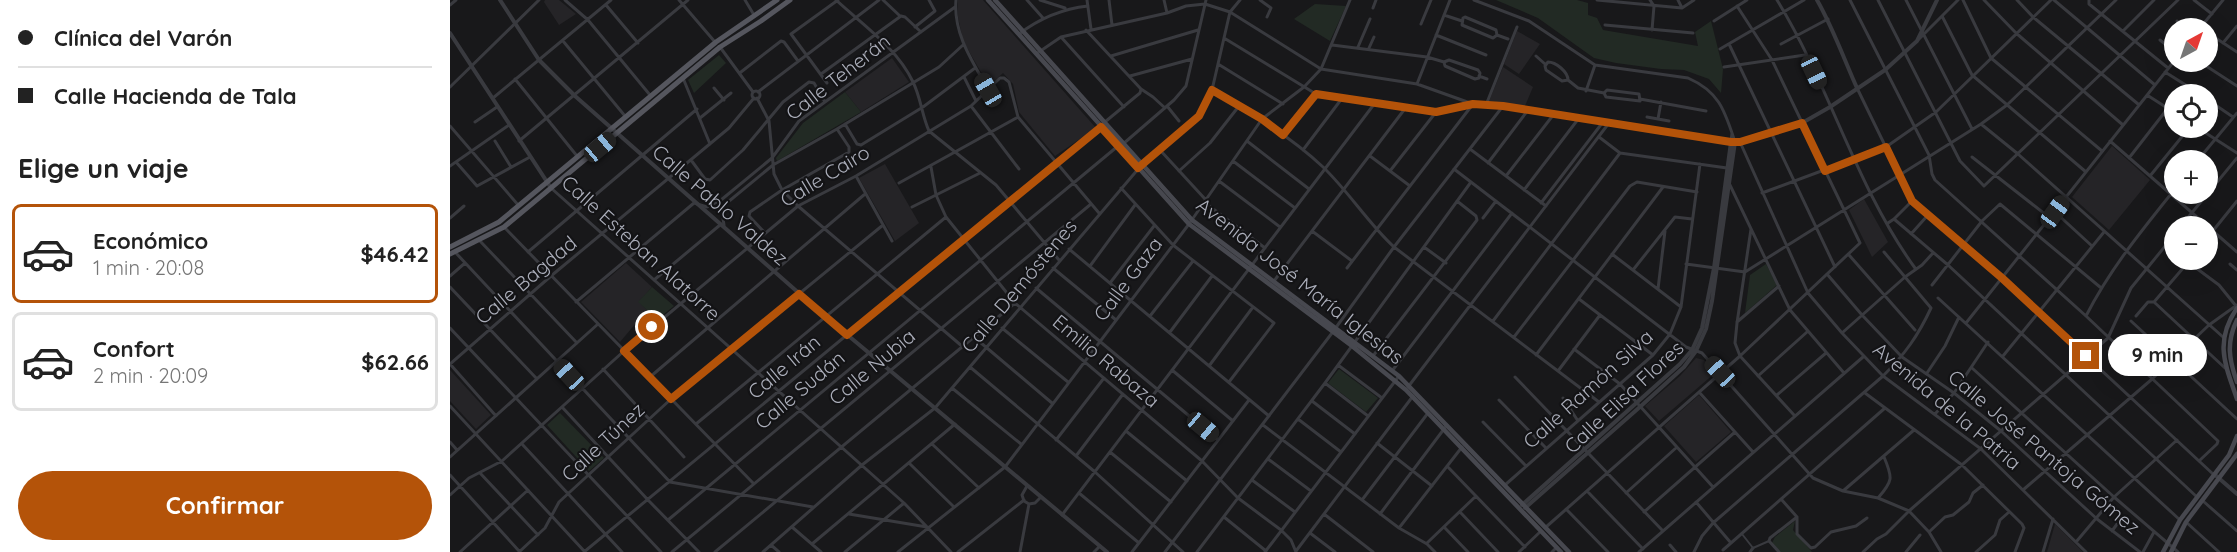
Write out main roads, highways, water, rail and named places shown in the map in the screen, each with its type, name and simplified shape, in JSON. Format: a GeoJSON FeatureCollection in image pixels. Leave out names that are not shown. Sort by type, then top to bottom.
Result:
{"type":"FeatureCollection","features":[{"type":"Feature","properties":{"kind":"main road"},"geometry":{"type":"LineString","coordinates":[[450,247],[499,222],[549,186],[578,157],[614,132],[626,118],[716,42],[777,0]]}},
{"type":"Feature","properties":{"kind":"main road"},"geometry":{"type":"LineString","coordinates":[[452,253],[504,227],[549,186],[720,47],[790,0]]}},
{"type":"Feature","properties":{"kind":"main road","name":"Avenida José María Iglesias"},"geometry":{"type":"LineString","coordinates":[[988,0],[1190,222],[1248,270],[1332,333],[1373,356],[1397,378]]}},
{"type":"Feature","properties":{"kind":"main road","name":"Avenida José María Iglesias"},"geometry":{"type":"LineString","coordinates":[[995,0],[1020,33]]}},
{"type":"Feature","properties":{"kind":"main road","name":"Avenida José María Iglesias"},"geometry":{"type":"LineString","coordinates":[[1190,222],[1252,264],[1397,378],[1543,529],[1569,552]]}},
{"type":"Feature","properties":{"kind":"main road"},"geometry":{"type":"LineString","coordinates":[[2236,306],[2223,337],[2225,368],[2237,399]]}},
{"type":"Feature","properties":{"kind":"main road"},"geometry":{"type":"LineString","coordinates":[[2236,380],[2228,349],[2231,331],[2237,320]]}},
{"type":"Feature","properties":{"kind":"main road","name":"Avenida José María Iglesias"},"geometry":{"type":"LineString","coordinates":[[1414,394],[1428,413],[1446,427]]}},
{"type":"Feature","properties":{"kind":"main road"},"geometry":{"type":"LineString","coordinates":[[2216,477],[2234,447],[2237,436]]}},
{"type":"Feature","properties":{"kind":"main road","name":"Avenida José María Iglesias"},"geometry":{"type":"LineString","coordinates":[[1463,445],[1505,485],[1523,508]]}},
{"type":"Feature","properties":{"kind":"main road"},"geometry":{"type":"LineString","coordinates":[[2163,552],[2167,542],[2199,498],[2237,456]]}},
{"type":"Feature","properties":{"kind":"main road"},"geometry":{"type":"LineString","coordinates":[[2172,550],[2183,521]]}},
{"type":"Feature","properties":{"kind":"main road","name":"Avenida José María Iglesias"},"geometry":{"type":"LineString","coordinates":[[1543,529],[1561,552]]}}]}
